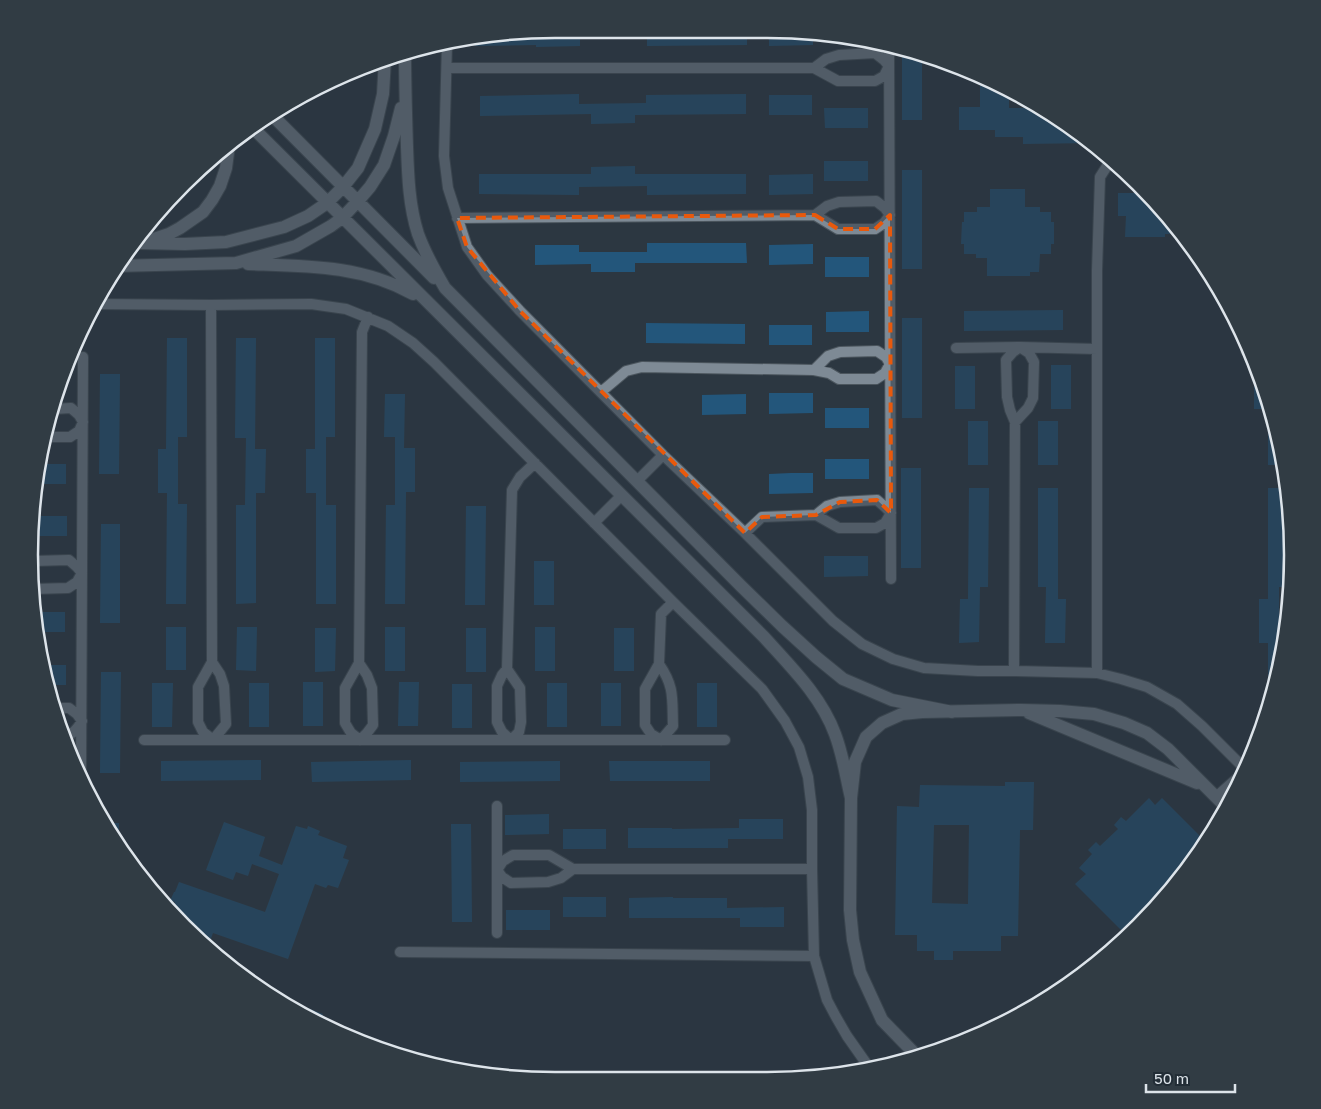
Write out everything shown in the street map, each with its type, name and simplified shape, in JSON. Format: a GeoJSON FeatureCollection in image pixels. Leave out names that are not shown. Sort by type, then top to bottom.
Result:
{"type":"FeatureCollection","features":[{"type":"Feature","properties":{"kind":"main road"},"geometry":{"type":"LineString","coordinates":[[405,60],[409,184],[412,207],[418,233],[429,259],[445,288]]}},
{"type":"Feature","properties":{"kind":"main road"},"geometry":{"type":"LineString","coordinates":[[142,243],[226,242],[284,227],[308,216],[327,202],[358,168],[375,129],[383,94],[385,66]]}},
{"type":"Feature","properties":{"kind":"main road"},"geometry":{"type":"LineString","coordinates":[[236,264],[296,246],[342,218],[358,201],[384,165],[405,93]]}},
{"type":"Feature","properties":{"kind":"main road"},"geometry":{"type":"LineString","coordinates":[[276,119],[741,586],[816,657],[843,678],[892,700],[952,712]]}},
{"type":"Feature","properties":{"kind":"main road"},"geometry":{"type":"LineString","coordinates":[[258,132],[342,218],[764,637],[804,682],[822,708],[834,732],[842,756],[851,798]]}},
{"type":"Feature","properties":{"kind":"main road"},"geometry":{"type":"LineString","coordinates":[[143,241],[169,234],[202,212],[220,186],[226,168],[228,154]]}},
{"type":"Feature","properties":{"kind":"main road"},"geometry":{"type":"LineString","coordinates":[[126,266],[236,264],[303,266],[350,271],[397,285],[428,303]]}},
{"type":"Feature","properties":{"kind":"main road"},"geometry":{"type":"LineString","coordinates":[[518,393],[534,378]]}},
{"type":"Feature","properties":{"kind":"main road"},"geometry":{"type":"LineString","coordinates":[[727,601],[741,586]]}},
{"type":"Feature","properties":{"kind":"main road"},"geometry":{"type":"LineString","coordinates":[[1022,710],[1204,786]]}},
{"type":"Feature","properties":{"kind":"main road"},"geometry":{"type":"LineString","coordinates":[[912,1050],[882,1020],[860,972],[852,940],[850,910],[851,798],[855,762],[866,737],[882,723],[902,714],[1022,710],[1094,714],[1124,723],[1147,733],[1168,749],[1220,801]]}},
{"type":"Feature","properties":{"kind":"street"},"geometry":{"type":"LineString","coordinates":[[447,49],[444,156],[448,188],[467,247],[487,274],[520,311],[663,455],[833,621],[862,644],[893,659],[924,668],[1097,673],[1121,679],[1146,688],[1177,704],[1239,763]]}},
{"type":"Feature","properties":{"kind":"street"},"geometry":{"type":"LineString","coordinates":[[889,52],[891,579]]}},
{"type":"Feature","properties":{"kind":"street"},"geometry":{"type":"LineString","coordinates":[[814,68],[826,59],[839,55],[875,53],[889,66]]}},
{"type":"Feature","properties":{"kind":"street"},"geometry":{"type":"LineString","coordinates":[[447,68],[814,68],[838,81],[875,81],[884,76],[889,66]]}},
{"type":"Feature","properties":{"kind":"street"},"geometry":{"type":"LineString","coordinates":[[1097,673],[1097,271],[1100,177],[1107,166]]}},
{"type":"Feature","properties":{"kind":"street"},"geometry":{"type":"LineString","coordinates":[[815,215],[827,206],[839,202],[876,201],[890,215]]}},
{"type":"Feature","properties":{"kind":"street"},"geometry":{"type":"LineString","coordinates":[[457,218],[815,215],[838,229],[875,229],[884,224],[890,215]]}},
{"type":"Feature","properties":{"kind":"street"},"geometry":{"type":"LineString","coordinates":[[103,304],[311,304],[346,309],[368,317],[388,326],[413,342],[762,689],[785,721],[799,747],[808,777],[812,810],[814,956],[827,1000],[836,1017],[867,1062]]}},
{"type":"Feature","properties":{"kind":"street"},"geometry":{"type":"LineString","coordinates":[[211,305],[212,662],[198,686],[198,722],[204,732],[213,740]]}},
{"type":"Feature","properties":{"kind":"street"},"geometry":{"type":"LineString","coordinates":[[360,740],[351,733],[345,723],[345,688],[359,663],[362,332],[368,317]]}},
{"type":"Feature","properties":{"kind":"street"},"geometry":{"type":"LineString","coordinates":[[1015,422],[1028,408],[1033,398],[1034,362],[1029,353],[1020,347]]}},
{"type":"Feature","properties":{"kind":"street"},"geometry":{"type":"LineString","coordinates":[[1014,671],[1015,422],[1007,397],[1006,360],[1020,347]]}},
{"type":"Feature","properties":{"kind":"street"},"geometry":{"type":"LineString","coordinates":[[956,348],[1097,349]]}},
{"type":"Feature","properties":{"kind":"street"},"geometry":{"type":"LineString","coordinates":[[814,370],[828,356],[840,352],[877,351],[886,357],[890,364]]}},
{"type":"Feature","properties":{"kind":"street"},"geometry":{"type":"LineString","coordinates":[[81,762],[83,357]]}},
{"type":"Feature","properties":{"kind":"street"},"geometry":{"type":"LineString","coordinates":[[601,392],[626,370],[642,367],[814,370],[829,373],[839,379],[876,378],[885,373],[890,364]]}},
{"type":"Feature","properties":{"kind":"street"},"geometry":{"type":"LineString","coordinates":[[59,409],[71,408],[79,415],[83,422]]}},
{"type":"Feature","properties":{"kind":"street"},"geometry":{"type":"LineString","coordinates":[[51,437],[70,437],[79,431],[83,422]]}},
{"type":"Feature","properties":{"kind":"street"},"geometry":{"type":"LineString","coordinates":[[637,481],[663,455]]}},
{"type":"Feature","properties":{"kind":"street"},"geometry":{"type":"LineString","coordinates":[[511,740],[519,732],[521,722],[520,688],[507,670],[512,490],[520,477],[535,463]]}},
{"type":"Feature","properties":{"kind":"street"},"geometry":{"type":"LineString","coordinates":[[594,523],[621,496]]}},
{"type":"Feature","properties":{"kind":"street"},"geometry":{"type":"LineString","coordinates":[[816,515],[828,506],[840,502],[876,500],[891,513]]}},
{"type":"Feature","properties":{"kind":"street"},"geometry":{"type":"LineString","coordinates":[[744,533],[762,517],[816,515],[839,528],[876,528],[885,523],[891,513]]}},
{"type":"Feature","properties":{"kind":"street"},"geometry":{"type":"LineString","coordinates":[[38,561],[69,560],[82,573]]}},
{"type":"Feature","properties":{"kind":"street"},"geometry":{"type":"LineString","coordinates":[[39,589],[68,588],[77,582],[82,573]]}},
{"type":"Feature","properties":{"kind":"street"},"geometry":{"type":"LineString","coordinates":[[662,740],[651,734],[645,724],[645,689],[659,664],[661,614],[673,602]]}},
{"type":"Feature","properties":{"kind":"street"},"geometry":{"type":"LineString","coordinates":[[212,662],[220,674],[224,686],[226,724],[213,740]]}},
{"type":"Feature","properties":{"kind":"street"},"geometry":{"type":"LineString","coordinates":[[359,663],[367,675],[372,688],[373,725],[360,740]]}},
{"type":"Feature","properties":{"kind":"street"},"geometry":{"type":"LineString","coordinates":[[659,664],[667,676],[672,689],[673,726],[662,740]]}},
{"type":"Feature","properties":{"kind":"street"},"geometry":{"type":"LineString","coordinates":[[507,670],[502,675],[497,686],[497,722],[502,732],[511,740]]}},
{"type":"Feature","properties":{"kind":"street"},"geometry":{"type":"LineString","coordinates":[[61,708],[69,708],[82,721]]}},
{"type":"Feature","properties":{"kind":"street"},"geometry":{"type":"LineString","coordinates":[[70,734],[77,730],[82,721]]}},
{"type":"Feature","properties":{"kind":"street"},"geometry":{"type":"LineString","coordinates":[[144,740],[725,740]]}},
{"type":"Feature","properties":{"kind":"street"},"geometry":{"type":"LineString","coordinates":[[496,933],[497,806]]}},
{"type":"Feature","properties":{"kind":"street"},"geometry":{"type":"LineString","coordinates":[[497,870],[503,861],[513,855],[549,855],[573,870],[812,869]]}},
{"type":"Feature","properties":{"kind":"street"},"geometry":{"type":"LineString","coordinates":[[497,870],[502,877],[511,883],[548,882],[561,878],[573,870]]}},
{"type":"Feature","properties":{"kind":"street"},"geometry":{"type":"LineString","coordinates":[[400,952],[814,956]]}},
{"type":"Feature","properties":{"kind":"highlighted area"},"geometry":{"type":"Polygon","coordinates":[[[815,215],[838,229],[875,229],[890,215],[891,513],[877,500],[840,502],[816,515],[762,517],[745,533],[520,311],[467,247],[457,218],[815,215]]]}},
{"type":"Feature","properties":{"kind":"building"},"geometry":{"type":"Polygon","coordinates":[[[580,38],[580,46],[475,46],[475,44],[521,39],[580,38]]]}},
{"type":"Feature","properties":{"kind":"building"},"geometry":{"type":"Polygon","coordinates":[[[647,38],[747,38],[747,45],[647,46],[647,38]]]}},
{"type":"Feature","properties":{"kind":"building"},"geometry":{"type":"Polygon","coordinates":[[[769,38],[813,40],[813,45],[769,46],[769,38]]]}},
{"type":"Feature","properties":{"kind":"building"},"geometry":{"type":"Polygon","coordinates":[[[902,56],[922,62],[922,120],[902,120],[902,56]]]}},
{"type":"Feature","properties":{"kind":"building"},"geometry":{"type":"Polygon","coordinates":[[[980,84],[1009,98],[1009,108],[1027,108],[1080,143],[1023,144],[1023,137],[995,137],[995,130],[959,130],[959,107],[980,107],[980,84]]]}},
{"type":"Feature","properties":{"kind":"building"},"geometry":{"type":"Polygon","coordinates":[[[579,94],[579,104],[646,103],[646,95],[746,94],[746,114],[635,115],[635,123],[591,124],[591,114],[480,116],[480,96],[579,94]]]}},
{"type":"Feature","properties":{"kind":"building"},"geometry":{"type":"Polygon","coordinates":[[[769,95],[812,95],[812,115],[769,115],[769,95]]]}},
{"type":"Feature","properties":{"kind":"building"},"geometry":{"type":"Polygon","coordinates":[[[824,108],[868,108],[868,128],[825,128],[824,108]]]}},
{"type":"Feature","properties":{"kind":"building"},"geometry":{"type":"Polygon","coordinates":[[[824,161],[868,161],[868,181],[824,181],[824,161]]]}},
{"type":"Feature","properties":{"kind":"building"},"geometry":{"type":"Polygon","coordinates":[[[635,166],[635,174],[746,174],[746,194],[647,195],[647,186],[579,187],[579,195],[479,194],[479,174],[591,174],[591,167],[635,166]]]}},
{"type":"Feature","properties":{"kind":"building"},"geometry":{"type":"Polygon","coordinates":[[[902,170],[922,170],[922,269],[902,269],[902,170]]]}},
{"type":"Feature","properties":{"kind":"building"},"geometry":{"type":"Polygon","coordinates":[[[813,174],[813,194],[769,195],[769,175],[813,174]]]}},
{"type":"Feature","properties":{"kind":"building"},"geometry":{"type":"Polygon","coordinates":[[[990,189],[1025,189],[1025,207],[1040,207],[1040,212],[1051,212],[1051,222],[1054,222],[1054,244],[1051,244],[1051,254],[1040,254],[1039,272],[1030,272],[1030,276],[987,276],[987,258],[976,258],[976,254],[964,254],[964,244],[961,244],[964,212],[977,212],[977,207],[990,207],[990,189]]]}},
{"type":"Feature","properties":{"kind":"building"},"geometry":{"type":"Polygon","coordinates":[[[1134,192],[1155,214],[1170,234],[1165,234],[1165,237],[1125,237],[1126,216],[1118,216],[1118,193],[1134,192]]]}},
{"type":"Feature","properties":{"kind":"building"},"geometry":{"type":"Polygon","coordinates":[[[647,243],[746,243],[747,263],[635,263],[635,272],[591,272],[591,264],[535,265],[535,245],[579,245],[579,252],[647,252],[647,243]]]}},
{"type":"Feature","properties":{"kind":"building"},"geometry":{"type":"Polygon","coordinates":[[[813,244],[813,264],[769,265],[769,245],[813,244]]]}},
{"type":"Feature","properties":{"kind":"building"},"geometry":{"type":"Polygon","coordinates":[[[825,257],[869,257],[869,277],[825,277],[825,257]]]}},
{"type":"Feature","properties":{"kind":"building"},"geometry":{"type":"Polygon","coordinates":[[[1063,310],[1063,330],[964,331],[964,311],[1063,310]]]}},
{"type":"Feature","properties":{"kind":"building"},"geometry":{"type":"Polygon","coordinates":[[[869,311],[869,332],[826,332],[826,312],[869,311]]]}},
{"type":"Feature","properties":{"kind":"building"},"geometry":{"type":"Polygon","coordinates":[[[902,318],[922,318],[922,418],[902,418],[902,318]]]}},
{"type":"Feature","properties":{"kind":"building"},"geometry":{"type":"Polygon","coordinates":[[[646,323],[745,324],[745,344],[646,343],[646,323]]]}},
{"type":"Feature","properties":{"kind":"building"},"geometry":{"type":"Polygon","coordinates":[[[769,325],[812,325],[812,345],[769,345],[769,325]]]}},
{"type":"Feature","properties":{"kind":"building"},"geometry":{"type":"Polygon","coordinates":[[[167,338],[187,338],[187,437],[178,437],[178,504],[187,504],[186,604],[166,604],[167,493],[158,493],[158,449],[166,449],[167,338]]]}},
{"type":"Feature","properties":{"kind":"building"},"geometry":{"type":"Polygon","coordinates":[[[236,338],[256,338],[255,449],[266,449],[265,493],[256,493],[256,603],[236,604],[236,505],[245,505],[246,438],[235,438],[236,338]]]}},
{"type":"Feature","properties":{"kind":"building"},"geometry":{"type":"Polygon","coordinates":[[[315,338],[335,338],[335,437],[326,437],[326,505],[336,505],[336,604],[316,604],[316,493],[306,493],[306,449],[315,449],[315,338]]]}},
{"type":"Feature","properties":{"kind":"building"},"geometry":{"type":"Polygon","coordinates":[[[1051,365],[1071,365],[1071,409],[1051,409],[1051,365]]]}},
{"type":"Feature","properties":{"kind":"building"},"geometry":{"type":"Polygon","coordinates":[[[955,366],[975,366],[975,409],[955,409],[955,366]]]}},
{"type":"Feature","properties":{"kind":"building"},"geometry":{"type":"Polygon","coordinates":[[[100,374],[120,374],[119,474],[99,474],[100,374]]]}},
{"type":"Feature","properties":{"kind":"building"},"geometry":{"type":"Polygon","coordinates":[[[1254,383],[1262,409],[1254,409],[1254,383]]]}},
{"type":"Feature","properties":{"kind":"building"},"geometry":{"type":"Polygon","coordinates":[[[769,393],[813,393],[813,413],[769,414],[769,393]]]}},
{"type":"Feature","properties":{"kind":"building"},"geometry":{"type":"Polygon","coordinates":[[[385,394],[405,394],[404,448],[415,448],[415,492],[406,492],[405,604],[385,604],[386,505],[395,505],[395,437],[384,437],[385,394]]]}},
{"type":"Feature","properties":{"kind":"building"},"geometry":{"type":"Polygon","coordinates":[[[746,394],[746,414],[702,415],[702,395],[746,394]]]}},
{"type":"Feature","properties":{"kind":"building"},"geometry":{"type":"Polygon","coordinates":[[[825,408],[869,408],[869,428],[825,428],[825,408]]]}},
{"type":"Feature","properties":{"kind":"building"},"geometry":{"type":"Polygon","coordinates":[[[968,421],[988,421],[988,465],[968,465],[968,421]]]}},
{"type":"Feature","properties":{"kind":"building"},"geometry":{"type":"Polygon","coordinates":[[[1038,421],[1058,421],[1058,465],[1038,465],[1038,421]]]}},
{"type":"Feature","properties":{"kind":"building"},"geometry":{"type":"Polygon","coordinates":[[[1268,429],[1276,465],[1268,465],[1268,429]]]}},
{"type":"Feature","properties":{"kind":"building"},"geometry":{"type":"Polygon","coordinates":[[[825,459],[869,459],[869,479],[825,479],[825,459]]]}},
{"type":"Feature","properties":{"kind":"building"},"geometry":{"type":"Polygon","coordinates":[[[45,464],[66,464],[66,484],[42,484],[45,464]]]}},
{"type":"Feature","properties":{"kind":"building"},"geometry":{"type":"Polygon","coordinates":[[[901,468],[921,468],[921,568],[901,568],[901,468]]]}},
{"type":"Feature","properties":{"kind":"building"},"geometry":{"type":"Polygon","coordinates":[[[813,473],[813,493],[769,494],[769,474],[813,473]]]}},
{"type":"Feature","properties":{"kind":"building"},"geometry":{"type":"Polygon","coordinates":[[[969,488],[989,488],[988,587],[980,587],[979,642],[959,643],[960,599],[968,599],[969,488]]]}},
{"type":"Feature","properties":{"kind":"building"},"geometry":{"type":"Polygon","coordinates":[[[1038,488],[1058,488],[1058,599],[1066,599],[1065,643],[1045,643],[1046,587],[1038,587],[1038,488]]]}},
{"type":"Feature","properties":{"kind":"building"},"geometry":{"type":"Polygon","coordinates":[[[1268,488],[1279,488],[1284,554],[1282,587],[1279,587],[1279,622],[1268,680],[1268,643],[1259,643],[1259,599],[1268,599],[1268,488]]]}},
{"type":"Feature","properties":{"kind":"building"},"geometry":{"type":"Polygon","coordinates":[[[466,506],[486,506],[485,605],[465,605],[466,506]]]}},
{"type":"Feature","properties":{"kind":"building"},"geometry":{"type":"Polygon","coordinates":[[[39,516],[67,516],[67,536],[39,536],[39,516]]]}},
{"type":"Feature","properties":{"kind":"building"},"geometry":{"type":"Polygon","coordinates":[[[101,524],[120,524],[120,623],[100,623],[101,524]]]}},
{"type":"Feature","properties":{"kind":"building"},"geometry":{"type":"Polygon","coordinates":[[[824,556],[868,556],[868,576],[824,577],[824,556]]]}},
{"type":"Feature","properties":{"kind":"building"},"geometry":{"type":"Polygon","coordinates":[[[534,561],[554,561],[554,605],[534,605],[534,561]]]}},
{"type":"Feature","properties":{"kind":"building"},"geometry":{"type":"Polygon","coordinates":[[[41,612],[65,612],[65,632],[44,632],[41,612]]]}},
{"type":"Feature","properties":{"kind":"building"},"geometry":{"type":"Polygon","coordinates":[[[166,627],[186,627],[186,670],[166,670],[166,627]]]}},
{"type":"Feature","properties":{"kind":"building"},"geometry":{"type":"Polygon","coordinates":[[[237,627],[257,627],[256,671],[236,670],[237,627]]]}},
{"type":"Feature","properties":{"kind":"building"},"geometry":{"type":"Polygon","coordinates":[[[385,627],[405,627],[405,671],[385,671],[385,627]]]}},
{"type":"Feature","properties":{"kind":"building"},"geometry":{"type":"Polygon","coordinates":[[[535,627],[555,627],[555,671],[535,671],[535,627]]]}},
{"type":"Feature","properties":{"kind":"building"},"geometry":{"type":"Polygon","coordinates":[[[315,628],[336,628],[335,671],[315,672],[315,628]]]}},
{"type":"Feature","properties":{"kind":"building"},"geometry":{"type":"Polygon","coordinates":[[[466,628],[486,628],[486,672],[466,672],[466,628]]]}},
{"type":"Feature","properties":{"kind":"building"},"geometry":{"type":"Polygon","coordinates":[[[614,628],[634,628],[634,671],[614,671],[614,628]]]}},
{"type":"Feature","properties":{"kind":"building"},"geometry":{"type":"Polygon","coordinates":[[[49,665],[66,665],[66,685],[54,685],[49,665]]]}},
{"type":"Feature","properties":{"kind":"building"},"geometry":{"type":"Polygon","coordinates":[[[101,672],[121,672],[120,773],[100,773],[101,672]]]}},
{"type":"Feature","properties":{"kind":"building"},"geometry":{"type":"Polygon","coordinates":[[[303,682],[323,682],[323,726],[303,726],[303,682]]]}},
{"type":"Feature","properties":{"kind":"building"},"geometry":{"type":"Polygon","coordinates":[[[399,682],[419,682],[418,726],[398,726],[399,682]]]}},
{"type":"Feature","properties":{"kind":"building"},"geometry":{"type":"Polygon","coordinates":[[[152,683],[173,683],[172,727],[152,727],[152,683]]]}},
{"type":"Feature","properties":{"kind":"building"},"geometry":{"type":"Polygon","coordinates":[[[249,683],[269,683],[269,727],[249,727],[249,683]]]}},
{"type":"Feature","properties":{"kind":"building"},"geometry":{"type":"Polygon","coordinates":[[[547,683],[567,683],[567,727],[547,727],[547,683]]]}},
{"type":"Feature","properties":{"kind":"building"},"geometry":{"type":"Polygon","coordinates":[[[601,683],[621,683],[621,726],[601,726],[601,683]]]}},
{"type":"Feature","properties":{"kind":"building"},"geometry":{"type":"Polygon","coordinates":[[[697,683],[717,683],[717,727],[697,727],[697,683]]]}},
{"type":"Feature","properties":{"kind":"building"},"geometry":{"type":"Polygon","coordinates":[[[452,684],[472,684],[472,728],[452,728],[452,684]]]}},
{"type":"Feature","properties":{"kind":"building"},"geometry":{"type":"Polygon","coordinates":[[[261,760],[261,780],[161,781],[161,761],[261,760]]]}},
{"type":"Feature","properties":{"kind":"building"},"geometry":{"type":"Polygon","coordinates":[[[411,760],[411,780],[312,782],[311,762],[411,760]]]}},
{"type":"Feature","properties":{"kind":"building"},"geometry":{"type":"Polygon","coordinates":[[[560,761],[560,781],[460,782],[460,762],[560,761]]]}},
{"type":"Feature","properties":{"kind":"building"},"geometry":{"type":"Polygon","coordinates":[[[609,761],[710,761],[710,781],[610,781],[609,761]]]}},
{"type":"Feature","properties":{"kind":"building"},"geometry":{"type":"Polygon","coordinates":[[[1005,782],[1034,782],[1033,830],[1020,830],[1018,936],[1001,936],[1001,951],[953,951],[953,960],[934,960],[934,951],[917,951],[917,935],[895,935],[897,806],[919,807],[920,785],[1005,786],[1005,782]],[[934,825],[932,903],[968,904],[969,825],[934,825]]]}},
{"type":"Feature","properties":{"kind":"building"},"geometry":{"type":"Polygon","coordinates":[[[1149,798],[1155,805],[1162,798],[1200,836],[1177,869],[1121,930],[1075,884],[1086,874],[1079,868],[1092,854],[1088,850],[1096,842],[1100,846],[1118,829],[1114,825],[1121,817],[1126,821],[1149,798]]]}},
{"type":"Feature","properties":{"kind":"building"},"geometry":{"type":"Polygon","coordinates":[[[549,814],[549,834],[505,835],[505,815],[549,814]]]}},
{"type":"Feature","properties":{"kind":"building"},"geometry":{"type":"Polygon","coordinates":[[[739,819],[783,819],[783,839],[728,839],[728,848],[628,848],[628,828],[739,828],[739,819]]]}},
{"type":"Feature","properties":{"kind":"building"},"geometry":{"type":"Polygon","coordinates":[[[224,822],[265,837],[259,856],[282,865],[296,826],[307,829],[308,826],[320,831],[318,835],[347,846],[343,858],[349,860],[338,888],[328,885],[326,888],[315,884],[288,959],[213,933],[211,940],[189,920],[174,904],[175,902],[170,900],[179,882],[265,912],[279,874],[252,864],[248,876],[236,872],[233,880],[206,870],[224,822]]]}},
{"type":"Feature","properties":{"kind":"building"},"geometry":{"type":"Polygon","coordinates":[[[113,823],[119,823],[119,832],[113,823]]]}},
{"type":"Feature","properties":{"kind":"building"},"geometry":{"type":"Polygon","coordinates":[[[451,824],[471,824],[472,922],[452,922],[451,824]]]}},
{"type":"Feature","properties":{"kind":"building"},"geometry":{"type":"Polygon","coordinates":[[[563,829],[606,829],[606,849],[563,849],[563,829]]]}},
{"type":"Feature","properties":{"kind":"building"},"geometry":{"type":"Polygon","coordinates":[[[563,897],[606,897],[606,917],[563,917],[563,897]]]}},
{"type":"Feature","properties":{"kind":"building"},"geometry":{"type":"Polygon","coordinates":[[[629,898],[727,898],[727,908],[784,907],[784,927],[740,927],[740,918],[629,918],[629,898]]]}},
{"type":"Feature","properties":{"kind":"building"},"geometry":{"type":"Polygon","coordinates":[[[506,910],[550,910],[550,930],[506,930],[506,910]]]}},
{"type":"Feature","properties":{"kind":"building"},"geometry":{"type":"Polygon","coordinates":[[[307,1008],[323,1014],[322,1016],[307,1008]]]}}]}
